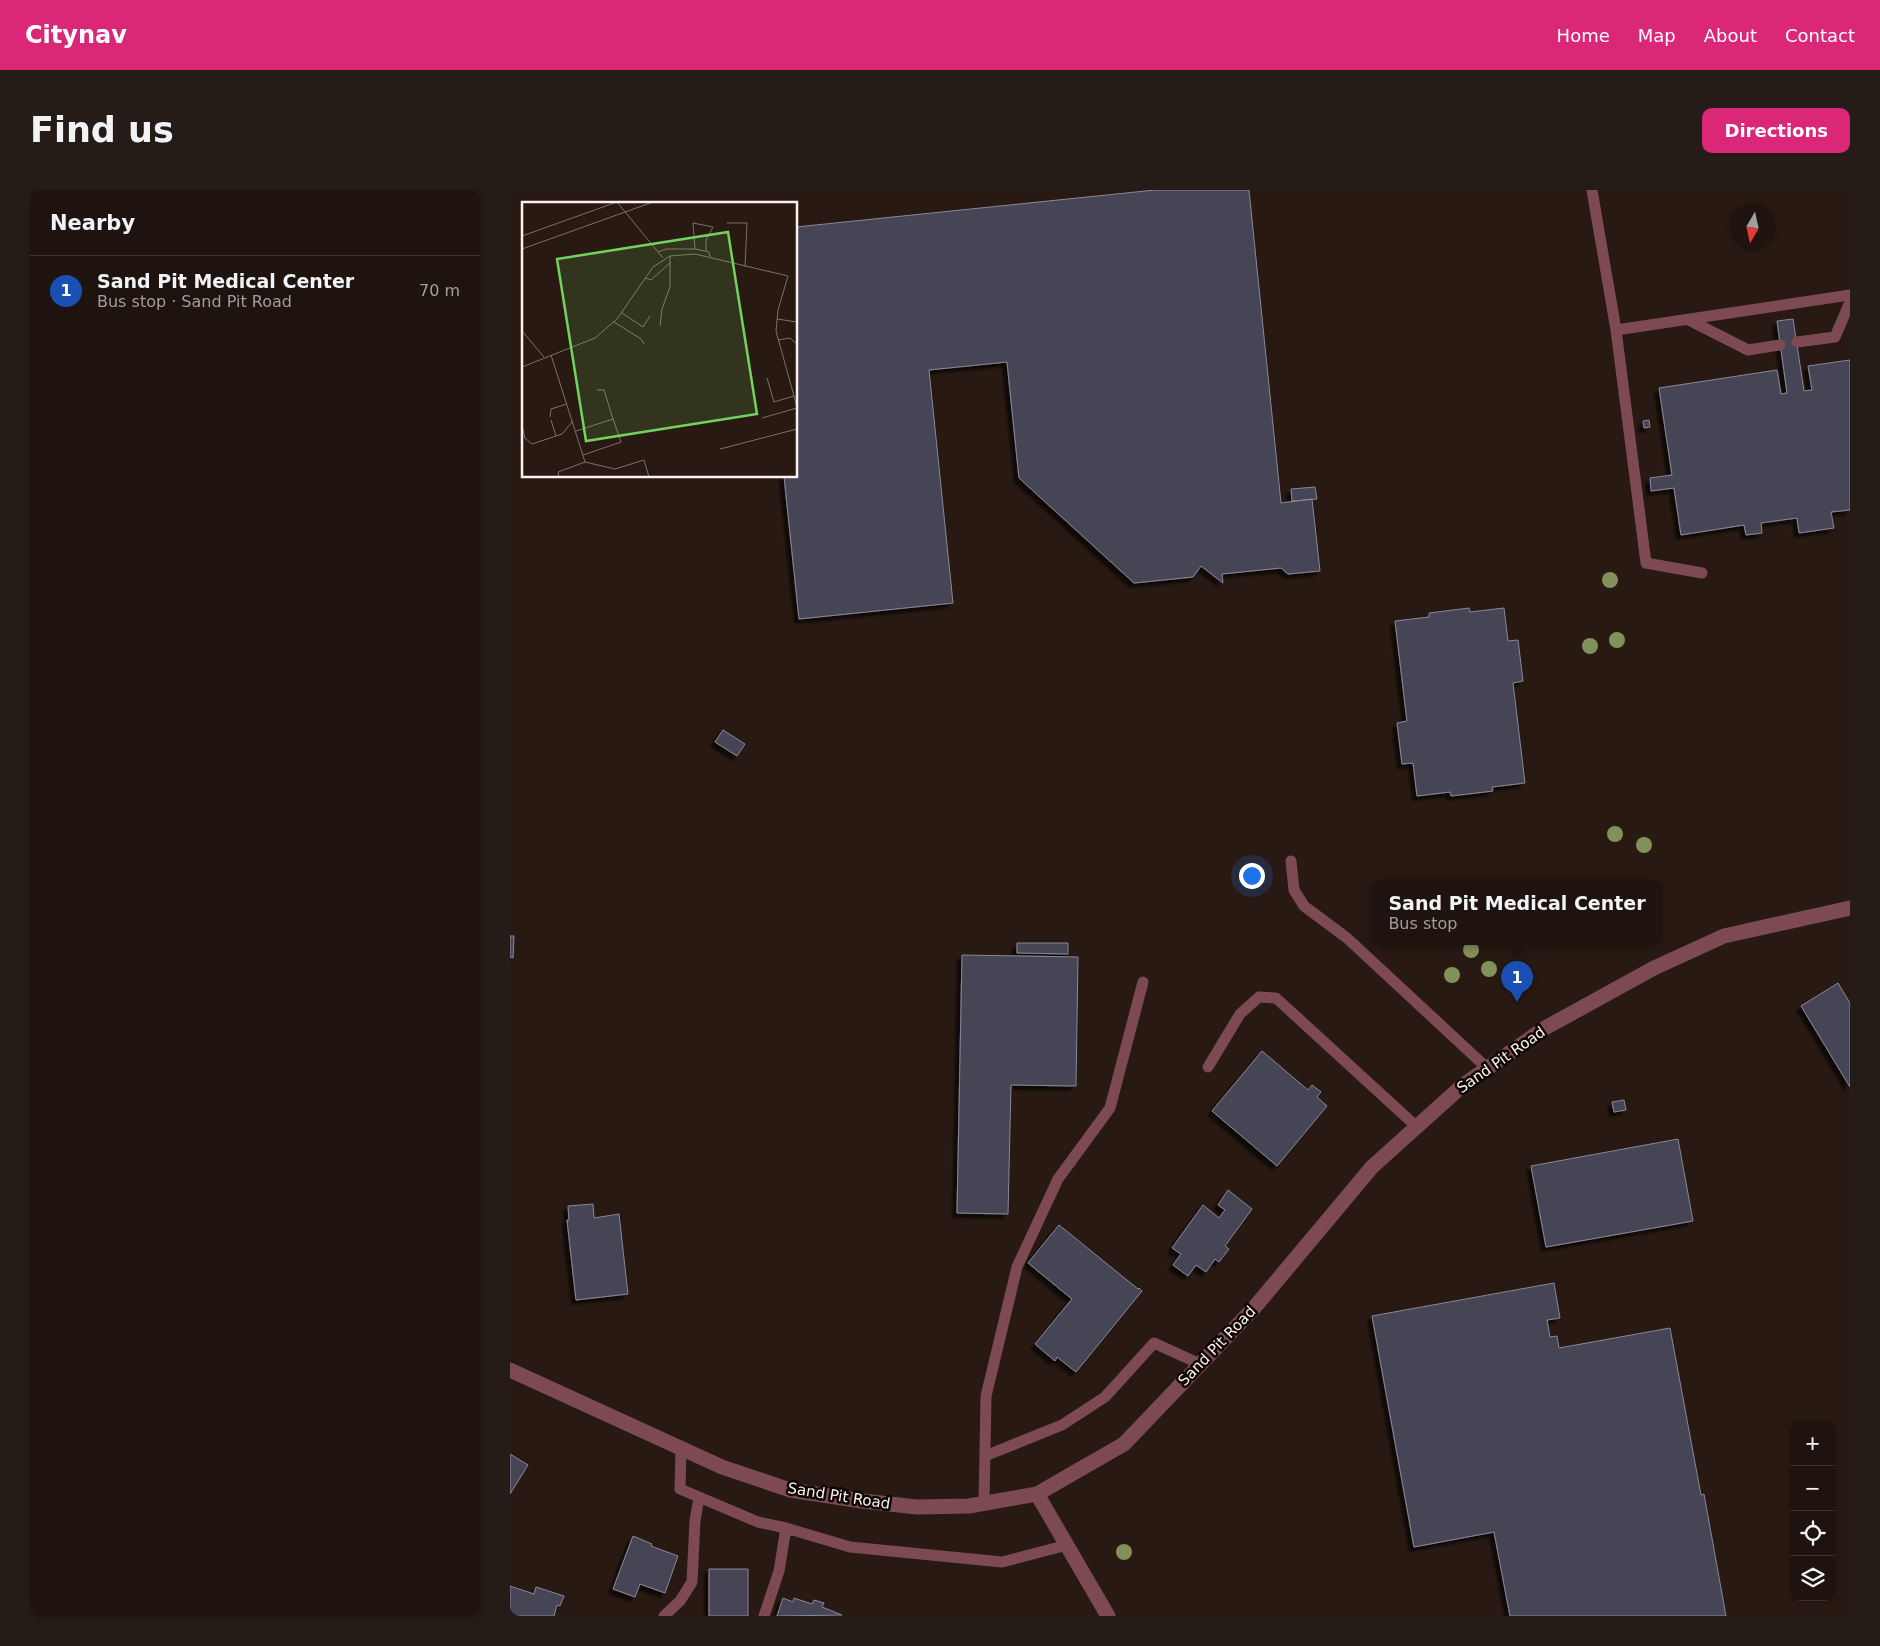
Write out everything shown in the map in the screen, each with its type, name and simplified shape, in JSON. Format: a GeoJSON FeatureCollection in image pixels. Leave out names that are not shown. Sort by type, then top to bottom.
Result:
{"type":"FeatureCollection","features":[{"type":"Feature","properties":{"kind":"street","name":"Sand Pit Road"},"geometry":{"type":"LineString","coordinates":[[510,1370],[722,1467],[790,1490],[917,1507],[969,1506],[1037,1494],[1124,1444],[1254,1308],[1372,1167],[1462,1086],[1545,1028],[1654,968],[1724,936],[1850,908]]}},
{"type":"Feature","properties":{"kind":"street"},"geometry":{"type":"LineString","coordinates":[[1037,1494],[1108,1616]]}},
{"type":"Feature","properties":{"kind":"lane"},"geometry":{"type":"LineString","coordinates":[[1592,190],[1616,330],[1646,563],[1702,572]]}},
{"type":"Feature","properties":{"kind":"lane"},"geometry":{"type":"LineString","coordinates":[[1616,330],[1850,295]]}},
{"type":"Feature","properties":{"kind":"lane"},"geometry":{"type":"LineString","coordinates":[[1797,342],[1835,337],[1850,302]]}},
{"type":"Feature","properties":{"kind":"lane"},"geometry":{"type":"LineString","coordinates":[[1689,320],[1748,350],[1780,346]]}},
{"type":"Feature","properties":{"kind":"lane"},"geometry":{"type":"LineString","coordinates":[[1291,861],[1294,890],[1304,906],[1347,938],[1488,1068]]}},
{"type":"Feature","properties":{"kind":"lane"},"geometry":{"type":"LineString","coordinates":[[984,1504],[986,1396],[1017,1267],[1058,1179],[1110,1108],[1143,982]]}},
{"type":"Feature","properties":{"kind":"lane"},"geometry":{"type":"LineString","coordinates":[[1208,1067],[1240,1014],[1259,997],[1276,998],[1417,1127]]}},
{"type":"Feature","properties":{"kind":"lane"},"geometry":{"type":"LineString","coordinates":[[985,1456],[1062,1424],[1106,1396],[1154,1343],[1200,1364]]}},
{"type":"Feature","properties":{"kind":"lane"},"geometry":{"type":"LineString","coordinates":[[681,1449],[680,1489],[758,1522],[786,1528],[850,1547],[1002,1562],[1067,1545]]}},
{"type":"Feature","properties":{"kind":"lane"},"geometry":{"type":"LineString","coordinates":[[664,1616],[680,1601],[692,1582],[695,1521],[699,1497]]}},
{"type":"Feature","properties":{"kind":"lane"},"geometry":{"type":"LineString","coordinates":[[764,1616],[780,1571],[786,1528]]}},
{"type":"Feature","properties":{"kind":"building"},"geometry":{"type":"Polygon","coordinates":[[[1155,190],[1249,190],[1281,503],[1312,499],[1320,571],[1288,574],[1281,568],[1222,574],[1223,583],[1201,566],[1193,577],[1134,583],[1019,478],[1007,362],[929,370],[953,603],[799,619],[784,478],[798,478],[798,227],[1155,190]]]}},
{"type":"Feature","properties":{"kind":"building"},"geometry":{"type":"Polygon","coordinates":[[[1793,319],[1804,391],[1812,390],[1808,366],[1850,360],[1850,510],[1831,512],[1834,528],[1799,533],[1797,518],[1761,523],[1762,533],[1746,535],[1744,525],[1681,535],[1674,488],[1651,491],[1650,478],[1672,475],[1659,388],[1777,370],[1781,394],[1787,393],[1777,321],[1793,319]]]}},
{"type":"Feature","properties":{"kind":"building"},"geometry":{"type":"Polygon","coordinates":[[[1649,420],[1650,427],[1644,428],[1643,421],[1649,420]]]}},
{"type":"Feature","properties":{"kind":"building"},"geometry":{"type":"Polygon","coordinates":[[[1315,487],[1317,499],[1292,501],[1291,489],[1315,487]]]}},
{"type":"Feature","properties":{"kind":"building"},"geometry":{"type":"Polygon","coordinates":[[[1469,608],[1470,612],[1504,608],[1508,641],[1518,640],[1523,681],[1513,683],[1525,783],[1492,787],[1493,791],[1451,796],[1450,792],[1417,796],[1413,763],[1402,764],[1397,723],[1407,721],[1395,621],[1429,617],[1429,613],[1469,608]]]}},
{"type":"Feature","properties":{"kind":"building"},"geometry":{"type":"Polygon","coordinates":[[[723,730],[745,744],[737,756],[715,742],[723,730]]]}},
{"type":"Feature","properties":{"kind":"building"},"geometry":{"type":"Polygon","coordinates":[[[510,936],[514,936],[513,958],[510,957],[510,936]]]}},
{"type":"Feature","properties":{"kind":"building"},"geometry":{"type":"Polygon","coordinates":[[[1017,943],[1068,943],[1068,954],[1017,953],[1017,943]]]}},
{"type":"Feature","properties":{"kind":"building"},"geometry":{"type":"Polygon","coordinates":[[[962,955],[1078,957],[1076,1086],[1011,1085],[1008,1214],[957,1213],[962,955]]]}},
{"type":"Feature","properties":{"kind":"building"},"geometry":{"type":"Polygon","coordinates":[[[1838,983],[1850,1003],[1850,1087],[1801,1006],[1838,983]]]}},
{"type":"Feature","properties":{"kind":"building"},"geometry":{"type":"Polygon","coordinates":[[[1262,1051],[1308,1090],[1312,1085],[1321,1092],[1317,1097],[1327,1106],[1277,1166],[1212,1111],[1262,1051]]]}},
{"type":"Feature","properties":{"kind":"building"},"geometry":{"type":"Polygon","coordinates":[[[1624,1100],[1626,1110],[1614,1112],[1612,1102],[1624,1100]]]}},
{"type":"Feature","properties":{"kind":"building"},"geometry":{"type":"Polygon","coordinates":[[[1678,1139],[1693,1221],[1546,1247],[1531,1166],[1678,1139]]]}},
{"type":"Feature","properties":{"kind":"building"},"geometry":{"type":"Polygon","coordinates":[[[1228,1190],[1252,1209],[1225,1246],[1229,1249],[1219,1262],[1215,1259],[1206,1272],[1196,1265],[1188,1276],[1173,1265],[1181,1254],[1172,1248],[1203,1205],[1219,1218],[1225,1210],[1218,1205],[1228,1190]]]}},
{"type":"Feature","properties":{"kind":"building"},"geometry":{"type":"Polygon","coordinates":[[[593,1204],[594,1218],[619,1214],[628,1294],[576,1300],[567,1220],[569,1220],[568,1206],[593,1204]]]}},
{"type":"Feature","properties":{"kind":"building"},"geometry":{"type":"Polygon","coordinates":[[[1059,1225],[1142,1291],[1076,1372],[1057,1357],[1055,1361],[1035,1344],[1072,1299],[1028,1263],[1059,1225]]]}},
{"type":"Feature","properties":{"kind":"building"},"geometry":{"type":"Polygon","coordinates":[[[1554,1283],[1560,1318],[1547,1320],[1550,1337],[1557,1336],[1559,1348],[1670,1328],[1701,1495],[1704,1494],[1726,1616],[1510,1616],[1494,1532],[1414,1547],[1372,1316],[1554,1283]]]}},
{"type":"Feature","properties":{"kind":"building"},"geometry":{"type":"Polygon","coordinates":[[[510,1454],[528,1465],[510,1494],[510,1454]]]}},
{"type":"Feature","properties":{"kind":"building"},"geometry":{"type":"Polygon","coordinates":[[[633,1536],[652,1544],[651,1546],[678,1556],[665,1593],[640,1584],[635,1597],[613,1589],[633,1536]]]}},
{"type":"Feature","properties":{"kind":"building"},"geometry":{"type":"Polygon","coordinates":[[[709,1569],[748,1569],[748,1616],[709,1616],[709,1569]]]}},
{"type":"Feature","properties":{"kind":"building"},"geometry":{"type":"Polygon","coordinates":[[[510,1586],[534,1594],[536,1587],[564,1596],[560,1606],[557,1605],[554,1616],[510,1616],[510,1586]]]}},
{"type":"Feature","properties":{"kind":"building"},"geometry":{"type":"Polygon","coordinates":[[[783,1598],[793,1602],[794,1598],[812,1604],[814,1600],[824,1603],[822,1607],[842,1615],[777,1616],[783,1598]]]}},
{"type":"Feature","properties":{"kind":"place","name":"Sand Pit Medical Center"},"geometry":{"type":"Point","coordinates":[1517,1002]}}]}
